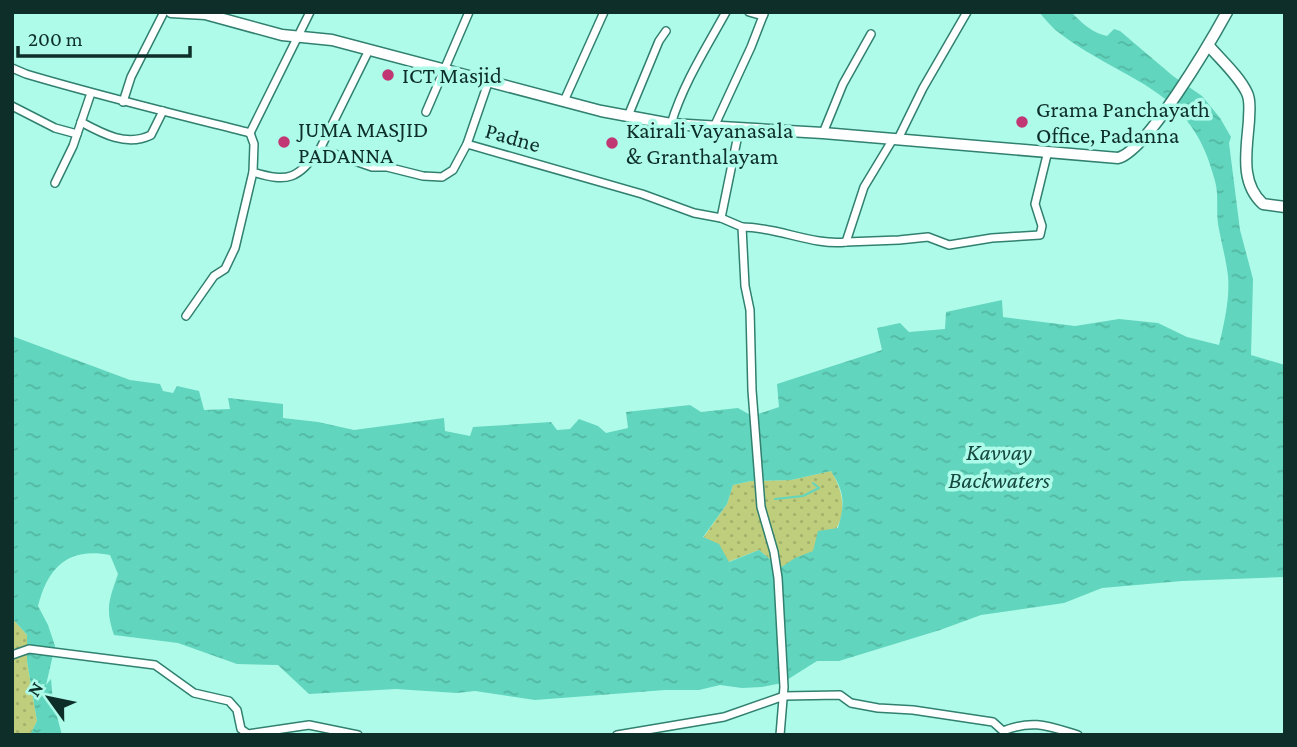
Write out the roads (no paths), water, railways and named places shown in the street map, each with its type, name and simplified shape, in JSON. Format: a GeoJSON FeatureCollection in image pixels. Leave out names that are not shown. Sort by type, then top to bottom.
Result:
{"type":"FeatureCollection","features":[{"type":"Feature","properties":{"kind":"main road"},"geometry":{"type":"LineString","coordinates":[[172,12],[205,14],[282,35],[332,40],[488,83],[671,124],[823,133],[1118,158],[1132,152],[1149,131],[1209,46],[1227,12]]}},
{"type":"Feature","properties":{"kind":"main road"},"geometry":{"type":"LineString","coordinates":[[1209,46],[1248,95],[1250,106],[1245,166],[1248,182],[1256,198],[1263,204],[1285,207]]}},
{"type":"Feature","properties":{"kind":"street"},"geometry":{"type":"LineString","coordinates":[[123,102],[131,77],[164,12]]}},
{"type":"Feature","properties":{"kind":"street"},"geometry":{"type":"LineString","coordinates":[[186,316],[214,276],[225,270],[235,248],[253,172],[254,144],[250,133],[310,12]]}},
{"type":"Feature","properties":{"kind":"street"},"geometry":{"type":"LineString","coordinates":[[426,112],[469,12]]}},
{"type":"Feature","properties":{"kind":"street"},"geometry":{"type":"LineString","coordinates":[[564,101],[604,12]]}},
{"type":"Feature","properties":{"kind":"street"},"geometry":{"type":"LineString","coordinates":[[671,124],[676,107],[726,12]]}},
{"type":"Feature","properties":{"kind":"street"},"geometry":{"type":"LineString","coordinates":[[713,127],[764,14],[749,12]]}},
{"type":"Feature","properties":{"kind":"street"},"geometry":{"type":"LineString","coordinates":[[846,242],[864,187],[896,139],[967,12]]}},
{"type":"Feature","properties":{"kind":"street"},"geometry":{"type":"LineString","coordinates":[[628,116],[659,41],[666,31]]}},
{"type":"Feature","properties":{"kind":"street"},"geometry":{"type":"LineString","coordinates":[[823,133],[842,84],[871,34]]}},
{"type":"Feature","properties":{"kind":"street"},"geometry":{"type":"LineString","coordinates":[[253,172],[276,179],[294,175],[306,167],[320,149],[369,50]]}},
{"type":"Feature","properties":{"kind":"street"},"geometry":{"type":"LineString","coordinates":[[12,68],[123,102],[250,133]]}},
{"type":"Feature","properties":{"kind":"street"},"geometry":{"type":"LineString","coordinates":[[467,144],[488,83]]}},
{"type":"Feature","properties":{"kind":"street"},"geometry":{"type":"LineString","coordinates":[[55,183],[82,122],[91,93]]}},
{"type":"Feature","properties":{"kind":"street"},"geometry":{"type":"LineString","coordinates":[[12,106],[55,128],[77,134]]}},
{"type":"Feature","properties":{"kind":"street"},"geometry":{"type":"LineString","coordinates":[[82,122],[107,134],[132,141],[151,135],[163,111]]}},
{"type":"Feature","properties":{"kind":"street"},"geometry":{"type":"LineString","coordinates":[[720,218],[739,130]]}},
{"type":"Feature","properties":{"kind":"street","name":"Padne"},"geometry":{"type":"LineString","coordinates":[[320,149],[372,167],[387,167],[423,176],[442,177],[453,170],[467,144],[642,194],[694,214],[720,218],[742,227],[777,230],[816,241],[928,237],[949,245],[992,238],[1040,235],[1042,226],[1035,204],[1048,151]]}},
{"type":"Feature","properties":{"kind":"street"},"geometry":{"type":"LineString","coordinates":[[742,227],[745,286],[750,310],[752,390],[761,507],[774,552],[778,578],[784,687],[780,735]]}},
{"type":"Feature","properties":{"kind":"street"},"geometry":{"type":"LineString","coordinates":[[12,655],[29,649],[155,666],[194,693],[229,701],[237,710],[241,729],[248,734],[309,725],[358,735]]}},
{"type":"Feature","properties":{"kind":"street"},"geometry":{"type":"LineString","coordinates":[[617,735],[724,717],[784,696],[841,695],[850,703],[878,708],[913,710],[993,722],[1003,731],[1021,723],[1037,723],[1078,735]]}},
{"type":"Feature","properties":{"kind":"water","name":"Kavvay Backwaters"},"geometry":{"type":"Polygon","coordinates":[[[1039,12],[1071,12],[1102,35],[1107,36],[1114,29],[1120,31],[1173,76],[1202,96],[1231,137],[1229,143],[1240,230],[1253,279],[1251,355],[1285,365],[1285,577],[1182,581],[1102,588],[1064,603],[981,615],[839,661],[817,661],[782,683],[762,687],[720,685],[699,690],[535,700],[475,691],[457,693],[396,689],[309,694],[278,665],[237,664],[178,643],[114,635],[109,604],[118,574],[110,555],[82,554],[71,557],[54,571],[42,592],[38,606],[55,646],[46,685],[51,679],[53,702],[62,735],[30,735],[37,721],[27,661],[27,635],[12,618],[12,336],[130,380],[160,384],[163,391],[173,393],[177,386],[199,391],[204,410],[230,409],[228,398],[283,404],[283,418],[354,430],[444,418],[445,431],[470,436],[473,427],[551,422],[557,430],[570,429],[579,419],[598,426],[606,433],[628,428],[626,412],[690,405],[701,412],[738,408],[752,416],[779,407],[777,384],[882,350],[877,328],[900,323],[909,332],[945,329],[946,312],[1002,300],[1003,317],[1075,326],[1119,319],[1158,323],[1187,337],[1219,345],[1225,320],[1228,276],[1218,224],[1216,186],[1205,150],[1191,125],[1174,106],[1155,91],[1062,35],[1039,12]],[[831,471],[791,480],[751,481],[733,485],[727,504],[703,537],[719,544],[729,562],[759,550],[780,568],[813,551],[818,531],[838,528],[842,498],[831,471]]]}},
{"type":"Feature","properties":{"kind":"waterway"},"geometry":{"type":"LineString","coordinates":[[775,499],[803,496],[819,488],[813,483]]}},
{"type":"Feature","properties":{"kind":"place","name":"ICT Masjid"},"geometry":{"type":"Point","coordinates":[388,75]}},
{"type":"Feature","properties":{"kind":"place","name":"Grama Panchayath Office, Padanna"},"geometry":{"type":"Point","coordinates":[1022,122]}},
{"type":"Feature","properties":{"kind":"place","name":"JUMA MASJID PADANNA"},"geometry":{"type":"Point","coordinates":[284,142]}},
{"type":"Feature","properties":{"kind":"place","name":"Kairali Vayanasala & Granthalayam"},"geometry":{"type":"Point","coordinates":[612,143]}}]}
